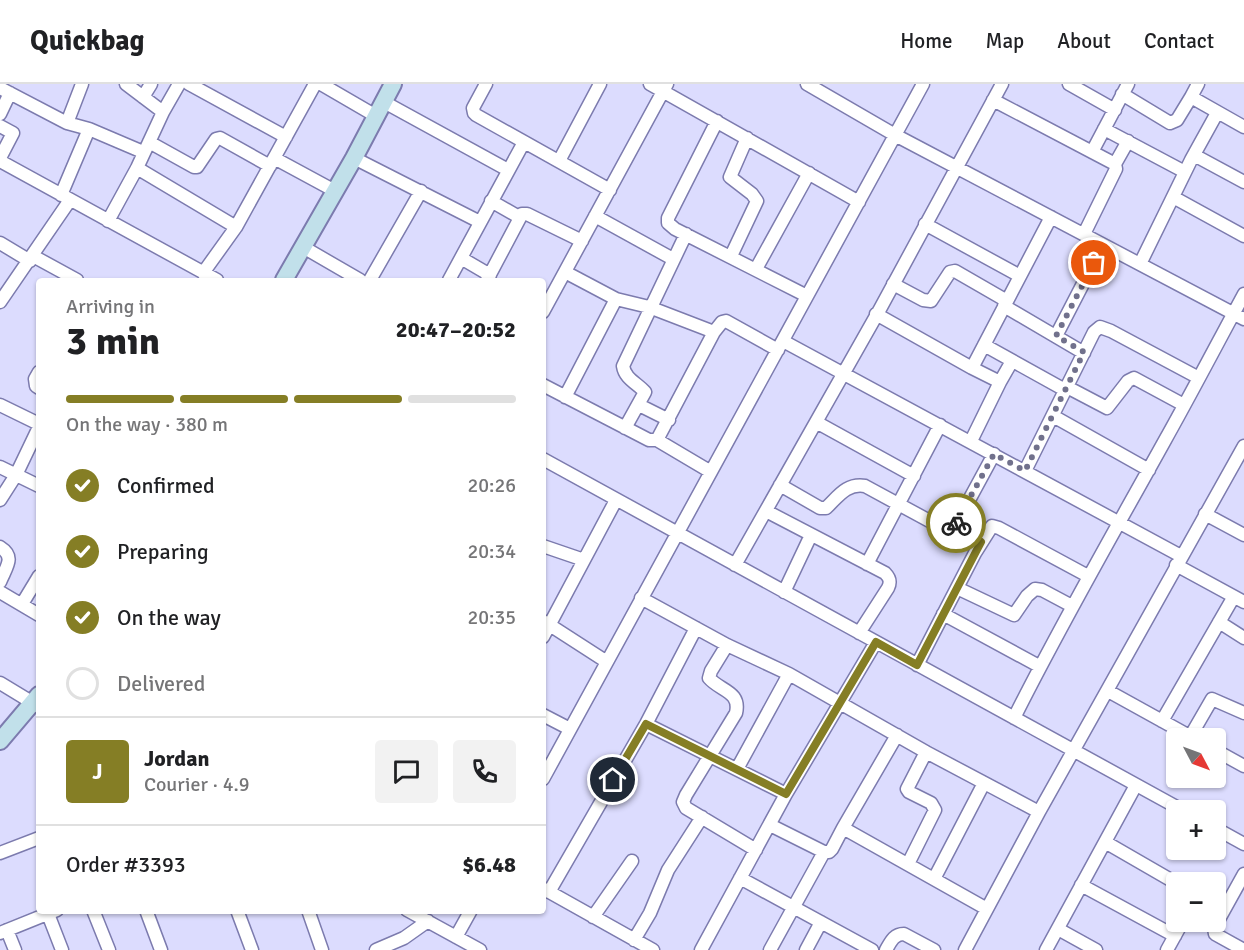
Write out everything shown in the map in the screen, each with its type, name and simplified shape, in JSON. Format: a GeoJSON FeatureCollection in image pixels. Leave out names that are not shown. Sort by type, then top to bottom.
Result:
{"type":"FeatureCollection","features":[{"type":"Feature","properties":{"kind":"main road"},"geometry":{"type":"LineString","coordinates":[[285,278],[354,158],[393,84]]}},
{"type":"Feature","properties":{"kind":"main road"},"geometry":{"type":"LineString","coordinates":[[0,741],[36,703]]}},
{"type":"Feature","properties":{"kind":"street"},"geometry":{"type":"LineString","coordinates":[[67,123],[82,84]]}},
{"type":"Feature","properties":{"kind":"street"},"geometry":{"type":"LineString","coordinates":[[126,84],[163,112]]}},
{"type":"Feature","properties":{"kind":"street"},"geometry":{"type":"LineString","coordinates":[[143,97],[151,84]]}},
{"type":"Feature","properties":{"kind":"street"},"geometry":{"type":"LineString","coordinates":[[108,220],[179,84]]}},
{"type":"Feature","properties":{"kind":"street"},"geometry":{"type":"LineString","coordinates":[[189,84],[286,137]]}},
{"type":"Feature","properties":{"kind":"street"},"geometry":{"type":"LineString","coordinates":[[203,273],[236,227],[315,84]]}},
{"type":"Feature","properties":{"kind":"street"},"geometry":{"type":"LineString","coordinates":[[321,84],[380,109],[508,170]]}},
{"type":"Feature","properties":{"kind":"street"},"geometry":{"type":"LineString","coordinates":[[486,84],[473,108],[474,113],[610,190]]}},
{"type":"Feature","properties":{"kind":"street"},"geometry":{"type":"LineString","coordinates":[[559,162],[600,84]]}},
{"type":"Feature","properties":{"kind":"street"},"geometry":{"type":"LineString","coordinates":[[650,84],[665,87],[717,121],[859,202]]}},
{"type":"Feature","properties":{"kind":"street"},"geometry":{"type":"LineString","coordinates":[[807,84],[896,135],[1239,317]]}},
{"type":"Feature","properties":{"kind":"street"},"geometry":{"type":"LineString","coordinates":[[546,773],[923,84]]}},
{"type":"Feature","properties":{"kind":"street"},"geometry":{"type":"LineString","coordinates":[[735,565],[1002,84]]}},
{"type":"Feature","properties":{"kind":"street"},"geometry":{"type":"LineString","coordinates":[[1069,84],[1114,110]]}},
{"type":"Feature","properties":{"kind":"street"},"geometry":{"type":"LineString","coordinates":[[1092,152],[1125,89],[1170,123],[1177,120],[1198,84]]}},
{"type":"Feature","properties":{"kind":"street"},"geometry":{"type":"LineString","coordinates":[[546,307],[665,87]]}},
{"type":"Feature","properties":{"kind":"street"},"geometry":{"type":"LineString","coordinates":[[0,114],[5,91],[67,123],[146,147],[194,167],[216,139],[220,138],[335,191]]}},
{"type":"Feature","properties":{"kind":"street"},"geometry":{"type":"LineString","coordinates":[[1191,97],[1244,128]]}},
{"type":"Feature","properties":{"kind":"street"},"geometry":{"type":"LineString","coordinates":[[993,100],[1115,164]]}},
{"type":"Feature","properties":{"kind":"street"},"geometry":{"type":"LineString","coordinates":[[1140,264],[1217,113]]}},
{"type":"Feature","properties":{"kind":"street"},"geometry":{"type":"LineString","coordinates":[[717,121],[668,218],[671,225],[807,296]]}},
{"type":"Feature","properties":{"kind":"street"},"geometry":{"type":"LineString","coordinates":[[0,126],[13,133],[0,159],[212,278]]}},
{"type":"Feature","properties":{"kind":"street"},"geometry":{"type":"LineString","coordinates":[[0,302],[31,259],[66,198],[89,129]]}},
{"type":"Feature","properties":{"kind":"street"},"geometry":{"type":"LineString","coordinates":[[1104,129],[1185,172]]}},
{"type":"Feature","properties":{"kind":"street"},"geometry":{"type":"LineString","coordinates":[[731,256],[757,201],[752,194],[730,177],[747,138]]}},
{"type":"Feature","properties":{"kind":"street"},"geometry":{"type":"LineString","coordinates":[[1084,234],[1116,169],[1115,164],[1128,141]]}},
{"type":"Feature","properties":{"kind":"street"},"geometry":{"type":"LineString","coordinates":[[449,278],[524,142]]}},
{"type":"Feature","properties":{"kind":"street"},"geometry":{"type":"LineString","coordinates":[[1194,155],[1244,182]]}},
{"type":"Feature","properties":{"kind":"street"},"geometry":{"type":"LineString","coordinates":[[354,158],[480,222]]}},
{"type":"Feature","properties":{"kind":"street"},"geometry":{"type":"LineString","coordinates":[[137,168],[236,227]]}},
{"type":"Feature","properties":{"kind":"street"},"geometry":{"type":"LineString","coordinates":[[756,269],[809,173]]}},
{"type":"Feature","properties":{"kind":"street"},"geometry":{"type":"LineString","coordinates":[[371,278],[421,191]]}},
{"type":"Feature","properties":{"kind":"street"},"geometry":{"type":"LineString","coordinates":[[1173,197],[1244,236]]}},
{"type":"Feature","properties":{"kind":"street"},"geometry":{"type":"LineString","coordinates":[[491,201],[519,217]]}},
{"type":"Feature","properties":{"kind":"street"},"geometry":{"type":"LineString","coordinates":[[461,258],[489,278],[522,214],[527,214],[582,241]]}},
{"type":"Feature","properties":{"kind":"street"},"geometry":{"type":"LineString","coordinates":[[595,216],[674,259]]}},
{"type":"Feature","properties":{"kind":"street"},"geometry":{"type":"LineString","coordinates":[[972,368],[1051,217]]}},
{"type":"Feature","properties":{"kind":"street"},"geometry":{"type":"LineString","coordinates":[[925,224],[1020,276]]}},
{"type":"Feature","properties":{"kind":"street"},"geometry":{"type":"LineString","coordinates":[[625,428],[645,392],[628,378],[623,366],[649,307],[686,234]]}},
{"type":"Feature","properties":{"kind":"street"},"geometry":{"type":"LineString","coordinates":[[0,243],[73,278]]}},
{"type":"Feature","properties":{"kind":"street"},"geometry":{"type":"LineString","coordinates":[[1056,336],[1103,245]]}},
{"type":"Feature","properties":{"kind":"street"},"geometry":{"type":"LineString","coordinates":[[303,247],[357,278]]}},
{"type":"Feature","properties":{"kind":"street"},"geometry":{"type":"LineString","coordinates":[[893,284],[931,302],[952,271],[1084,352]]}},
{"type":"Feature","properties":{"kind":"street"},"geometry":{"type":"LineString","coordinates":[[565,272],[616,298],[649,307],[714,332]]}},
{"type":"Feature","properties":{"kind":"street"},"geometry":{"type":"LineString","coordinates":[[1014,718],[1039,666],[1199,378],[1239,317],[1244,294]]}},
{"type":"Feature","properties":{"kind":"street"},"geometry":{"type":"LineString","coordinates":[[565,397],[616,298]]}},
{"type":"Feature","properties":{"kind":"street"},"geometry":{"type":"LineString","coordinates":[[876,314],[1000,382]]}},
{"type":"Feature","properties":{"kind":"street"},"geometry":{"type":"LineString","coordinates":[[657,440],[714,332],[722,322],[726,321],[843,372],[1119,522],[1239,600],[1219,622],[1162,721]]}},
{"type":"Feature","properties":{"kind":"street"},"geometry":{"type":"LineString","coordinates":[[1025,471],[1094,332],[1101,327],[1199,378]]}},
{"type":"Feature","properties":{"kind":"street"},"geometry":{"type":"LineString","coordinates":[[984,345],[1107,408],[1128,381],[1134,378],[1184,405]]}},
{"type":"Feature","properties":{"kind":"street"},"geometry":{"type":"LineString","coordinates":[[971,441],[1012,361]]}},
{"type":"Feature","properties":{"kind":"street"},"geometry":{"type":"LineString","coordinates":[[546,387],[649,440],[657,440],[711,472]]}},
{"type":"Feature","properties":{"kind":"street"},"geometry":{"type":"LineString","coordinates":[[0,405],[36,423]]}},
{"type":"Feature","properties":{"kind":"street"},"geometry":{"type":"LineString","coordinates":[[639,405],[669,420]]}},
{"type":"Feature","properties":{"kind":"street"},"geometry":{"type":"LineString","coordinates":[[1053,416],[1149,470]]}},
{"type":"Feature","properties":{"kind":"street"},"geometry":{"type":"LineString","coordinates":[[816,422],[914,476]]}},
{"type":"Feature","properties":{"kind":"street"},"geometry":{"type":"LineString","coordinates":[[867,564],[940,425]]}},
{"type":"Feature","properties":{"kind":"street"},"geometry":{"type":"LineString","coordinates":[[0,500],[16,475],[36,432]]}},
{"type":"Feature","properties":{"kind":"street"},"geometry":{"type":"LineString","coordinates":[[969,949],[987,909],[1039,812],[1244,446]]}},
{"type":"Feature","properties":{"kind":"street"},"geometry":{"type":"LineString","coordinates":[[780,485],[826,508],[846,489],[860,485],[951,531],[994,454]]}},
{"type":"Feature","properties":{"kind":"street"},"geometry":{"type":"LineString","coordinates":[[546,461],[1166,801]]}},
{"type":"Feature","properties":{"kind":"street"},"geometry":{"type":"LineString","coordinates":[[0,467],[36,485]]}},
{"type":"Feature","properties":{"kind":"street"},"geometry":{"type":"LineString","coordinates":[[607,662],[546,623],[584,560],[616,500]]}},
{"type":"Feature","properties":{"kind":"street"},"geometry":{"type":"LineString","coordinates":[[766,511],[885,573],[890,583],[859,633]]}},
{"type":"Feature","properties":{"kind":"street"},"geometry":{"type":"LineString","coordinates":[[1205,514],[1244,535]]}},
{"type":"Feature","properties":{"kind":"street"},"geometry":{"type":"LineString","coordinates":[[955,526],[981,542]]}},
{"type":"Feature","properties":{"kind":"street"},"geometry":{"type":"LineString","coordinates":[[917,665],[988,529],[995,526],[1088,576]]}},
{"type":"Feature","properties":{"kind":"street"},"geometry":{"type":"LineString","coordinates":[[784,592],[811,535]]}},
{"type":"Feature","properties":{"kind":"street"},"geometry":{"type":"LineString","coordinates":[[0,547],[8,552],[9,557],[0,582]]}},
{"type":"Feature","properties":{"kind":"street"},"geometry":{"type":"LineString","coordinates":[[546,547],[584,560]]}},
{"type":"Feature","properties":{"kind":"street"},"geometry":{"type":"LineString","coordinates":[[22,604],[36,581]]}},
{"type":"Feature","properties":{"kind":"street"},"geometry":{"type":"LineString","coordinates":[[957,588],[1014,615],[1027,596],[1035,589],[1042,590],[1072,606]]}},
{"type":"Feature","properties":{"kind":"street"},"geometry":{"type":"LineString","coordinates":[[0,592],[36,613]]}},
{"type":"Feature","properties":{"kind":"street"},"geometry":{"type":"LineString","coordinates":[[641,598],[727,645],[789,674],[926,752],[1039,812]]}},
{"type":"Feature","properties":{"kind":"street"},"geometry":{"type":"LineString","coordinates":[[944,614],[1039,666]]}},
{"type":"Feature","properties":{"kind":"street"},"geometry":{"type":"LineString","coordinates":[[1219,622],[1244,638]]}},
{"type":"Feature","properties":{"kind":"street"},"geometry":{"type":"LineString","coordinates":[[653,950],[546,890],[646,724],[696,628]]}},
{"type":"Feature","properties":{"kind":"street"},"geometry":{"type":"LineString","coordinates":[[701,950],[786,794],[876,642]]}},
{"type":"Feature","properties":{"kind":"street"},"geometry":{"type":"LineString","coordinates":[[727,645],[711,670],[709,678],[733,694],[738,708],[683,802],[686,808],[756,850]]}},
{"type":"Feature","properties":{"kind":"street"},"geometry":{"type":"LineString","coordinates":[[737,769],[789,674]]}},
{"type":"Feature","properties":{"kind":"street"},"geometry":{"type":"LineString","coordinates":[[0,683],[36,701]]}},
{"type":"Feature","properties":{"kind":"street"},"geometry":{"type":"LineString","coordinates":[[1108,691],[1175,728]]}},
{"type":"Feature","properties":{"kind":"street"},"geometry":{"type":"LineString","coordinates":[[1196,728],[1212,699],[1244,713]]}},
{"type":"Feature","properties":{"kind":"street"},"geometry":{"type":"LineString","coordinates":[[546,717],[570,729]]}},
{"type":"Feature","properties":{"kind":"street"},"geometry":{"type":"LineString","coordinates":[[646,724],[786,794]]}},
{"type":"Feature","properties":{"kind":"street"},"geometry":{"type":"LineString","coordinates":[[770,825],[824,852],[829,852],[897,735]]}},
{"type":"Feature","properties":{"kind":"street"},"geometry":{"type":"LineString","coordinates":[[908,864],[935,810],[931,802],[907,789],[926,752]]}},
{"type":"Feature","properties":{"kind":"street"},"geometry":{"type":"LineString","coordinates":[[1226,756],[1244,766]]}},
{"type":"Feature","properties":{"kind":"street"},"geometry":{"type":"LineString","coordinates":[[934,879],[984,783]]}},
{"type":"Feature","properties":{"kind":"street"},"geometry":{"type":"LineString","coordinates":[[1046,950],[1136,785]]}},
{"type":"Feature","properties":{"kind":"street"},"geometry":{"type":"LineString","coordinates":[[634,940],[650,913],[668,870],[702,818]]}},
{"type":"Feature","properties":{"kind":"street"},"geometry":{"type":"LineString","coordinates":[[843,828],[987,909]]}},
{"type":"Feature","properties":{"kind":"street"},"geometry":{"type":"LineString","coordinates":[[1226,834],[1244,844]]}},
{"type":"Feature","properties":{"kind":"street"},"geometry":{"type":"LineString","coordinates":[[0,854],[36,839]]}},
{"type":"Feature","properties":{"kind":"street"},"geometry":{"type":"LineString","coordinates":[[1105,842],[1166,877]]}},
{"type":"Feature","properties":{"kind":"street"},"geometry":{"type":"LineString","coordinates":[[770,950],[824,852]]}},
{"type":"Feature","properties":{"kind":"street"},"geometry":{"type":"LineString","coordinates":[[593,916],[632,861]]}},
{"type":"Feature","properties":{"kind":"street"},"geometry":{"type":"LineString","coordinates":[[1226,900],[1244,874]]}},
{"type":"Feature","properties":{"kind":"street"},"geometry":{"type":"LineString","coordinates":[[740,878],[872,950]]}},
{"type":"Feature","properties":{"kind":"street"},"geometry":{"type":"LineString","coordinates":[[1081,885],[1175,936]]}},
{"type":"Feature","properties":{"kind":"street"},"geometry":{"type":"LineString","coordinates":[[15,950],[3,932],[48,914]]}},
{"type":"Feature","properties":{"kind":"street"},"geometry":{"type":"LineString","coordinates":[[53,914],[62,950]]}},
{"type":"Feature","properties":{"kind":"street"},"geometry":{"type":"LineString","coordinates":[[95,914],[109,950]]}},
{"type":"Feature","properties":{"kind":"street"},"geometry":{"type":"LineString","coordinates":[[148,914],[161,950]]}},
{"type":"Feature","properties":{"kind":"street"},"geometry":{"type":"LineString","coordinates":[[238,914],[252,950]]}},
{"type":"Feature","properties":{"kind":"street"},"geometry":{"type":"LineString","coordinates":[[309,914],[322,950]]}},
{"type":"Feature","properties":{"kind":"street"},"geometry":{"type":"LineString","coordinates":[[415,914],[480,950]]}},
{"type":"Feature","properties":{"kind":"street"},"geometry":{"type":"LineString","coordinates":[[456,937],[469,914]]}},
{"type":"Feature","properties":{"kind":"street"},"geometry":{"type":"LineString","coordinates":[[376,950],[404,938],[428,921]]}},
{"type":"Feature","properties":{"kind":"street"},"geometry":{"type":"LineString","coordinates":[[806,950],[821,922]]}},
{"type":"Feature","properties":{"kind":"street"},"geometry":{"type":"LineString","coordinates":[[1058,928],[1096,950]]}},
{"type":"Feature","properties":{"kind":"street"},"geometry":{"type":"LineString","coordinates":[[1167,950],[1177,932]]}},
{"type":"Feature","properties":{"kind":"street"},"geometry":{"type":"LineString","coordinates":[[1215,932],[1239,949]]}},
{"type":"Feature","properties":{"kind":"street"},"geometry":{"type":"LineString","coordinates":[[886,950],[893,938],[899,934],[904,934],[934,950]]}},
{"type":"Feature","properties":{"kind":"way so far"},"geometry":{"type":"LineString","coordinates":[[956,523],[994,454],[1025,471],[1084,352],[1056,336],[1094,263]]}},
{"type":"Feature","properties":{"kind":"route"},"geometry":{"type":"LineString","coordinates":[[613,780],[646,724],[786,794],[876,642],[917,665],[981,542],[955,526],[956,523]]}}]}
